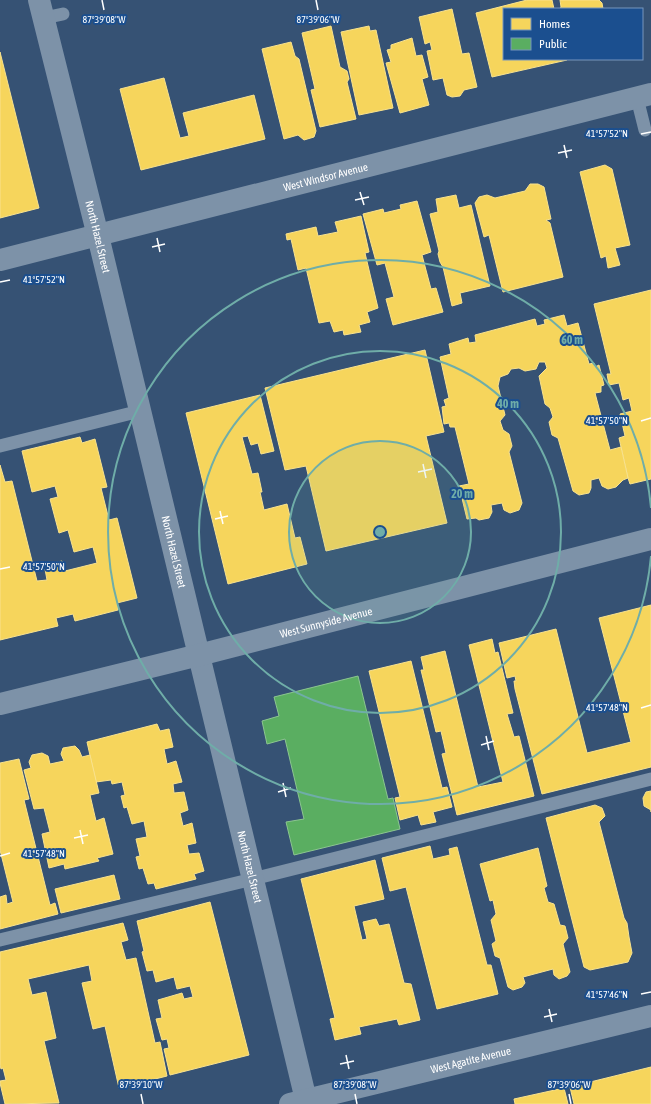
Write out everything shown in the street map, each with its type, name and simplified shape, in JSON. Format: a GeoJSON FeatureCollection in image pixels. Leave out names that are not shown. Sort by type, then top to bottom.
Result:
{"type":"FeatureCollection","features":[{"type":"Feature","properties":{"kind":"street","name":"North Hazel Street"},"geometry":{"type":"LineString","coordinates":[[49,11],[98,236],[253,878],[301,1103]]}},
{"type":"Feature","properties":{"kind":"street","name":"West Windsor Avenue"},"geometry":{"type":"LineString","coordinates":[[0,260],[644,96]]}},
{"type":"Feature","properties":{"kind":"street","name":"West Sunnyside Avenue"},"geometry":{"type":"LineString","coordinates":[[0,704],[199,655],[651,539]]}},
{"type":"Feature","properties":{"kind":"street","name":"West Agatite Avenue"},"geometry":{"type":"LineString","coordinates":[[301,1103],[651,1016]]}},
{"type":"Feature","properties":{"kind":"lane"},"geometry":{"type":"LineString","coordinates":[[644,96],[645,130]]}},
{"type":"Feature","properties":{"kind":"lane"},"geometry":{"type":"LineString","coordinates":[[0,446],[140,411]]}},
{"type":"Feature","properties":{"kind":"lane"},"geometry":{"type":"LineString","coordinates":[[0,940],[651,779]]}},
{"type":"Feature","properties":{"kind":"building: Homes"},"geometry":{"type":"Polygon","coordinates":[[[527,0],[552,0],[554,8],[503,8],[503,60],[567,60],[492,77],[476,13],[527,0]]]}},
{"type":"Feature","properties":{"kind":"building: Homes"},"geometry":{"type":"Polygon","coordinates":[[[560,0],[599,0],[602,3],[603,8],[560,8],[560,0]]]}},
{"type":"Feature","properties":{"kind":"building: Homes"},"geometry":{"type":"Polygon","coordinates":[[[452,9],[462,54],[469,53],[477,87],[464,90],[460,96],[452,97],[447,95],[443,78],[433,80],[427,51],[432,50],[430,42],[425,44],[419,17],[452,9]]]}},
{"type":"Feature","properties":{"kind":"building: Homes"},"geometry":{"type":"Polygon","coordinates":[[[331,26],[340,67],[347,71],[349,79],[347,82],[356,119],[320,127],[311,90],[315,89],[302,33],[331,26]]]}},
{"type":"Feature","properties":{"kind":"building: Homes"},"geometry":{"type":"Polygon","coordinates":[[[369,26],[370,31],[376,30],[393,108],[359,115],[341,32],[369,26]]]}},
{"type":"Feature","properties":{"kind":"building: Homes"},"geometry":{"type":"Polygon","coordinates":[[[412,38],[416,56],[422,55],[428,77],[422,79],[429,105],[400,113],[386,63],[391,62],[387,50],[391,49],[391,45],[412,38]]]}},
{"type":"Feature","properties":{"kind":"building: Homes"},"geometry":{"type":"Polygon","coordinates":[[[291,42],[295,56],[299,59],[316,131],[314,137],[304,140],[298,135],[284,139],[262,49],[291,42]]]}},
{"type":"Feature","properties":{"kind":"building: Homes"},"geometry":{"type":"Polygon","coordinates":[[[0,52],[39,208],[0,218],[0,52]]]}},
{"type":"Feature","properties":{"kind":"building: Homes"},"geometry":{"type":"Polygon","coordinates":[[[164,78],[180,138],[189,136],[183,113],[254,95],[265,139],[141,170],[120,89],[164,78]]]}},
{"type":"Feature","properties":{"kind":"building: Homes"},"geometry":{"type":"Polygon","coordinates":[[[605,165],[612,169],[630,245],[615,248],[620,265],[608,268],[606,256],[601,258],[580,172],[605,165]]]}},
{"type":"Feature","properties":{"kind":"building: Homes"},"geometry":{"type":"Polygon","coordinates":[[[530,184],[538,184],[544,187],[551,219],[546,220],[550,223],[563,277],[503,292],[489,235],[484,237],[475,203],[479,197],[487,195],[495,198],[525,191],[530,184]]]}},
{"type":"Feature","properties":{"kind":"building: Homes"},"geometry":{"type":"Polygon","coordinates":[[[456,195],[459,208],[471,205],[490,286],[460,293],[462,303],[452,306],[443,267],[438,254],[439,251],[430,214],[438,212],[436,199],[456,195]]]}},
{"type":"Feature","properties":{"kind":"building: Homes"},"geometry":{"type":"Polygon","coordinates":[[[417,201],[431,252],[422,255],[431,289],[436,288],[443,312],[393,325],[386,299],[394,297],[385,263],[377,265],[363,214],[383,209],[384,213],[401,209],[400,205],[417,201]]]}},
{"type":"Feature","properties":{"kind":"building: Homes"},"geometry":{"type":"Polygon","coordinates":[[[361,216],[369,252],[365,253],[378,308],[367,312],[370,322],[359,325],[361,332],[344,335],[343,330],[334,332],[330,321],[319,323],[306,268],[298,270],[291,239],[287,240],[286,234],[316,227],[318,236],[338,232],[335,222],[361,216]]]}},
{"type":"Feature","properties":{"kind":"building: Homes"},"geometry":{"type":"Polygon","coordinates":[[[651,290],[651,479],[630,484],[619,438],[625,436],[620,414],[632,411],[629,398],[623,400],[619,383],[609,385],[607,374],[611,374],[594,304],[651,290]]]}},
{"type":"Feature","properties":{"kind":"building: Homes"},"geometry":{"type":"Polygon","coordinates":[[[564,315],[567,326],[578,323],[589,364],[594,363],[595,367],[599,365],[604,385],[601,386],[601,392],[595,393],[610,450],[621,447],[628,478],[623,480],[616,487],[608,489],[602,486],[599,478],[591,480],[591,488],[589,493],[579,495],[573,491],[558,438],[552,435],[549,422],[553,417],[550,408],[545,404],[539,376],[547,368],[545,362],[539,362],[536,369],[525,371],[519,368],[511,369],[508,374],[500,377],[498,386],[505,415],[500,421],[503,430],[509,434],[512,446],[509,452],[522,503],[519,510],[510,513],[504,510],[502,503],[491,505],[492,512],[489,518],[479,520],[476,518],[467,519],[459,486],[469,484],[455,427],[450,427],[449,423],[444,424],[442,407],[446,406],[444,400],[449,398],[440,357],[451,354],[449,344],[468,338],[469,343],[476,342],[475,335],[535,319],[537,326],[545,324],[544,320],[564,315]]]}},
{"type":"Feature","properties":{"kind":"building: Homes"},"geometry":{"type":"Polygon","coordinates":[[[425,350],[444,432],[426,436],[447,523],[326,551],[306,466],[285,470],[265,388],[425,350]]]}},
{"type":"Feature","properties":{"kind":"building: Homes"},"geometry":{"type":"Polygon","coordinates":[[[260,395],[274,451],[261,454],[258,443],[251,445],[248,436],[242,437],[252,474],[258,473],[264,510],[287,504],[295,538],[300,537],[307,564],[228,584],[186,413],[260,395]]]}},
{"type":"Feature","properties":{"kind":"building: Homes"},"geometry":{"type":"Polygon","coordinates":[[[80,437],[82,443],[95,439],[107,487],[101,488],[109,520],[117,518],[137,598],[117,603],[118,610],[75,621],[73,614],[56,618],[58,626],[0,640],[0,465],[5,482],[12,481],[37,581],[47,580],[45,569],[50,567],[49,564],[62,561],[65,571],[97,563],[93,547],[74,552],[68,530],[59,533],[50,499],[58,497],[55,486],[32,492],[22,451],[80,437]]]}},
{"type":"Feature","properties":{"kind":"building: Homes"},"geometry":{"type":"Polygon","coordinates":[[[651,605],[651,767],[542,794],[515,689],[515,676],[507,678],[499,643],[556,629],[587,753],[631,742],[599,618],[651,605]]]}},
{"type":"Feature","properties":{"kind":"building: Homes"},"geometry":{"type":"Polygon","coordinates":[[[492,639],[495,653],[498,652],[513,713],[507,714],[514,737],[519,736],[534,796],[457,815],[442,754],[446,753],[441,731],[436,732],[421,670],[424,670],[421,657],[445,651],[478,787],[503,782],[469,645],[492,639]]]}},
{"type":"Feature","properties":{"kind":"building: Homes"},"geometry":{"type":"Polygon","coordinates":[[[411,661],[442,788],[447,787],[452,807],[433,812],[436,822],[421,825],[418,815],[400,820],[395,798],[400,797],[369,671],[411,661]]]}},
{"type":"Feature","properties":{"kind":"building: Homes"},"geometry":{"type":"Polygon","coordinates":[[[157,724],[160,731],[169,729],[173,747],[164,749],[167,764],[176,761],[182,782],[173,784],[174,793],[184,792],[188,810],[180,813],[183,826],[192,823],[196,843],[187,845],[189,854],[199,853],[204,871],[194,874],[196,879],[156,889],[154,883],[148,884],[143,868],[139,869],[136,857],[140,856],[136,839],[147,837],[144,821],[132,824],[127,807],[124,808],[121,796],[125,795],[122,782],[112,784],[111,780],[96,782],[87,742],[157,724]]]}},
{"type":"Feature","properties":{"kind":"building: Homes"},"geometry":{"type":"Polygon","coordinates":[[[75,746],[79,750],[82,757],[90,755],[99,793],[90,795],[96,821],[104,818],[113,854],[97,858],[99,861],[65,869],[64,864],[49,868],[42,834],[50,832],[44,808],[34,809],[24,770],[31,768],[29,762],[32,755],[42,753],[48,756],[50,764],[64,761],[61,754],[63,748],[75,746]]]}},
{"type":"Feature","properties":{"kind":"building: Homes"},"geometry":{"type":"Polygon","coordinates":[[[19,759],[29,799],[24,800],[50,905],[55,903],[58,914],[0,929],[0,897],[6,895],[7,904],[13,902],[0,850],[0,763],[19,759]]]}},
{"type":"Feature","properties":{"kind":"building: Homes"},"geometry":{"type":"Polygon","coordinates":[[[651,791],[651,810],[644,806],[643,798],[646,792],[651,791]]]}},
{"type":"Feature","properties":{"kind":"building: Homes"},"geometry":{"type":"Polygon","coordinates":[[[595,805],[602,808],[605,816],[599,822],[624,918],[627,923],[632,953],[628,962],[590,970],[584,967],[546,818],[595,805]]]}},
{"type":"Feature","properties":{"kind":"building: Homes"},"geometry":{"type":"Polygon","coordinates":[[[430,846],[433,859],[450,855],[449,849],[457,847],[487,965],[491,965],[498,994],[437,1009],[406,887],[390,891],[382,858],[430,846]]]}},
{"type":"Feature","properties":{"kind":"building: Homes"},"geometry":{"type":"Polygon","coordinates":[[[538,848],[547,886],[544,888],[548,902],[554,904],[560,925],[565,926],[568,938],[563,944],[570,972],[567,976],[559,979],[554,975],[553,969],[523,977],[525,983],[522,987],[513,990],[508,987],[500,958],[495,956],[492,944],[496,941],[491,920],[496,914],[493,900],[490,901],[480,864],[538,848]]]}},
{"type":"Feature","properties":{"kind":"building: Homes"},"geometry":{"type":"Polygon","coordinates":[[[375,860],[384,899],[354,906],[362,940],[367,939],[363,922],[376,919],[379,926],[389,924],[404,983],[411,984],[420,1020],[399,1025],[397,1019],[359,1027],[361,1034],[335,1040],[330,1019],[335,1018],[301,879],[375,860]]]}},
{"type":"Feature","properties":{"kind":"building: Homes"},"geometry":{"type":"Polygon","coordinates":[[[114,875],[120,899],[61,913],[55,889],[114,875]]]}},
{"type":"Feature","properties":{"kind":"building: Homes"},"geometry":{"type":"Polygon","coordinates":[[[210,902],[249,1055],[170,1075],[164,1049],[169,1048],[167,1039],[162,1040],[156,1019],[162,1018],[158,1000],[182,993],[184,999],[193,997],[190,986],[177,989],[174,977],[156,982],[153,970],[147,971],[137,921],[210,902]]]}},
{"type":"Feature","properties":{"kind":"building: Homes"},"geometry":{"type":"Polygon","coordinates":[[[123,923],[128,940],[121,942],[126,960],[136,958],[155,1043],[160,1042],[167,1076],[119,1088],[105,1026],[93,1029],[82,983],[92,981],[89,965],[28,979],[32,995],[46,992],[56,1038],[44,1041],[59,1103],[5,1104],[0,1083],[0,1081],[6,1080],[3,1068],[1,1069],[0,1065],[0,952],[123,923]]]}},
{"type":"Feature","properties":{"kind":"building: Homes"},"geometry":{"type":"Polygon","coordinates":[[[651,1067],[651,1104],[574,1104],[570,1087],[651,1067]]]}},
{"type":"Feature","properties":{"kind":"building: Homes"},"geometry":{"type":"Polygon","coordinates":[[[564,1088],[568,1104],[515,1104],[514,1099],[564,1088]]]}},
{"type":"Feature","properties":{"kind":"building: Public"},"geometry":{"type":"Polygon","coordinates":[[[358,676],[388,799],[393,798],[400,829],[294,855],[286,822],[304,819],[285,739],[267,744],[262,721],[279,716],[274,697],[358,676]]]}}]}
